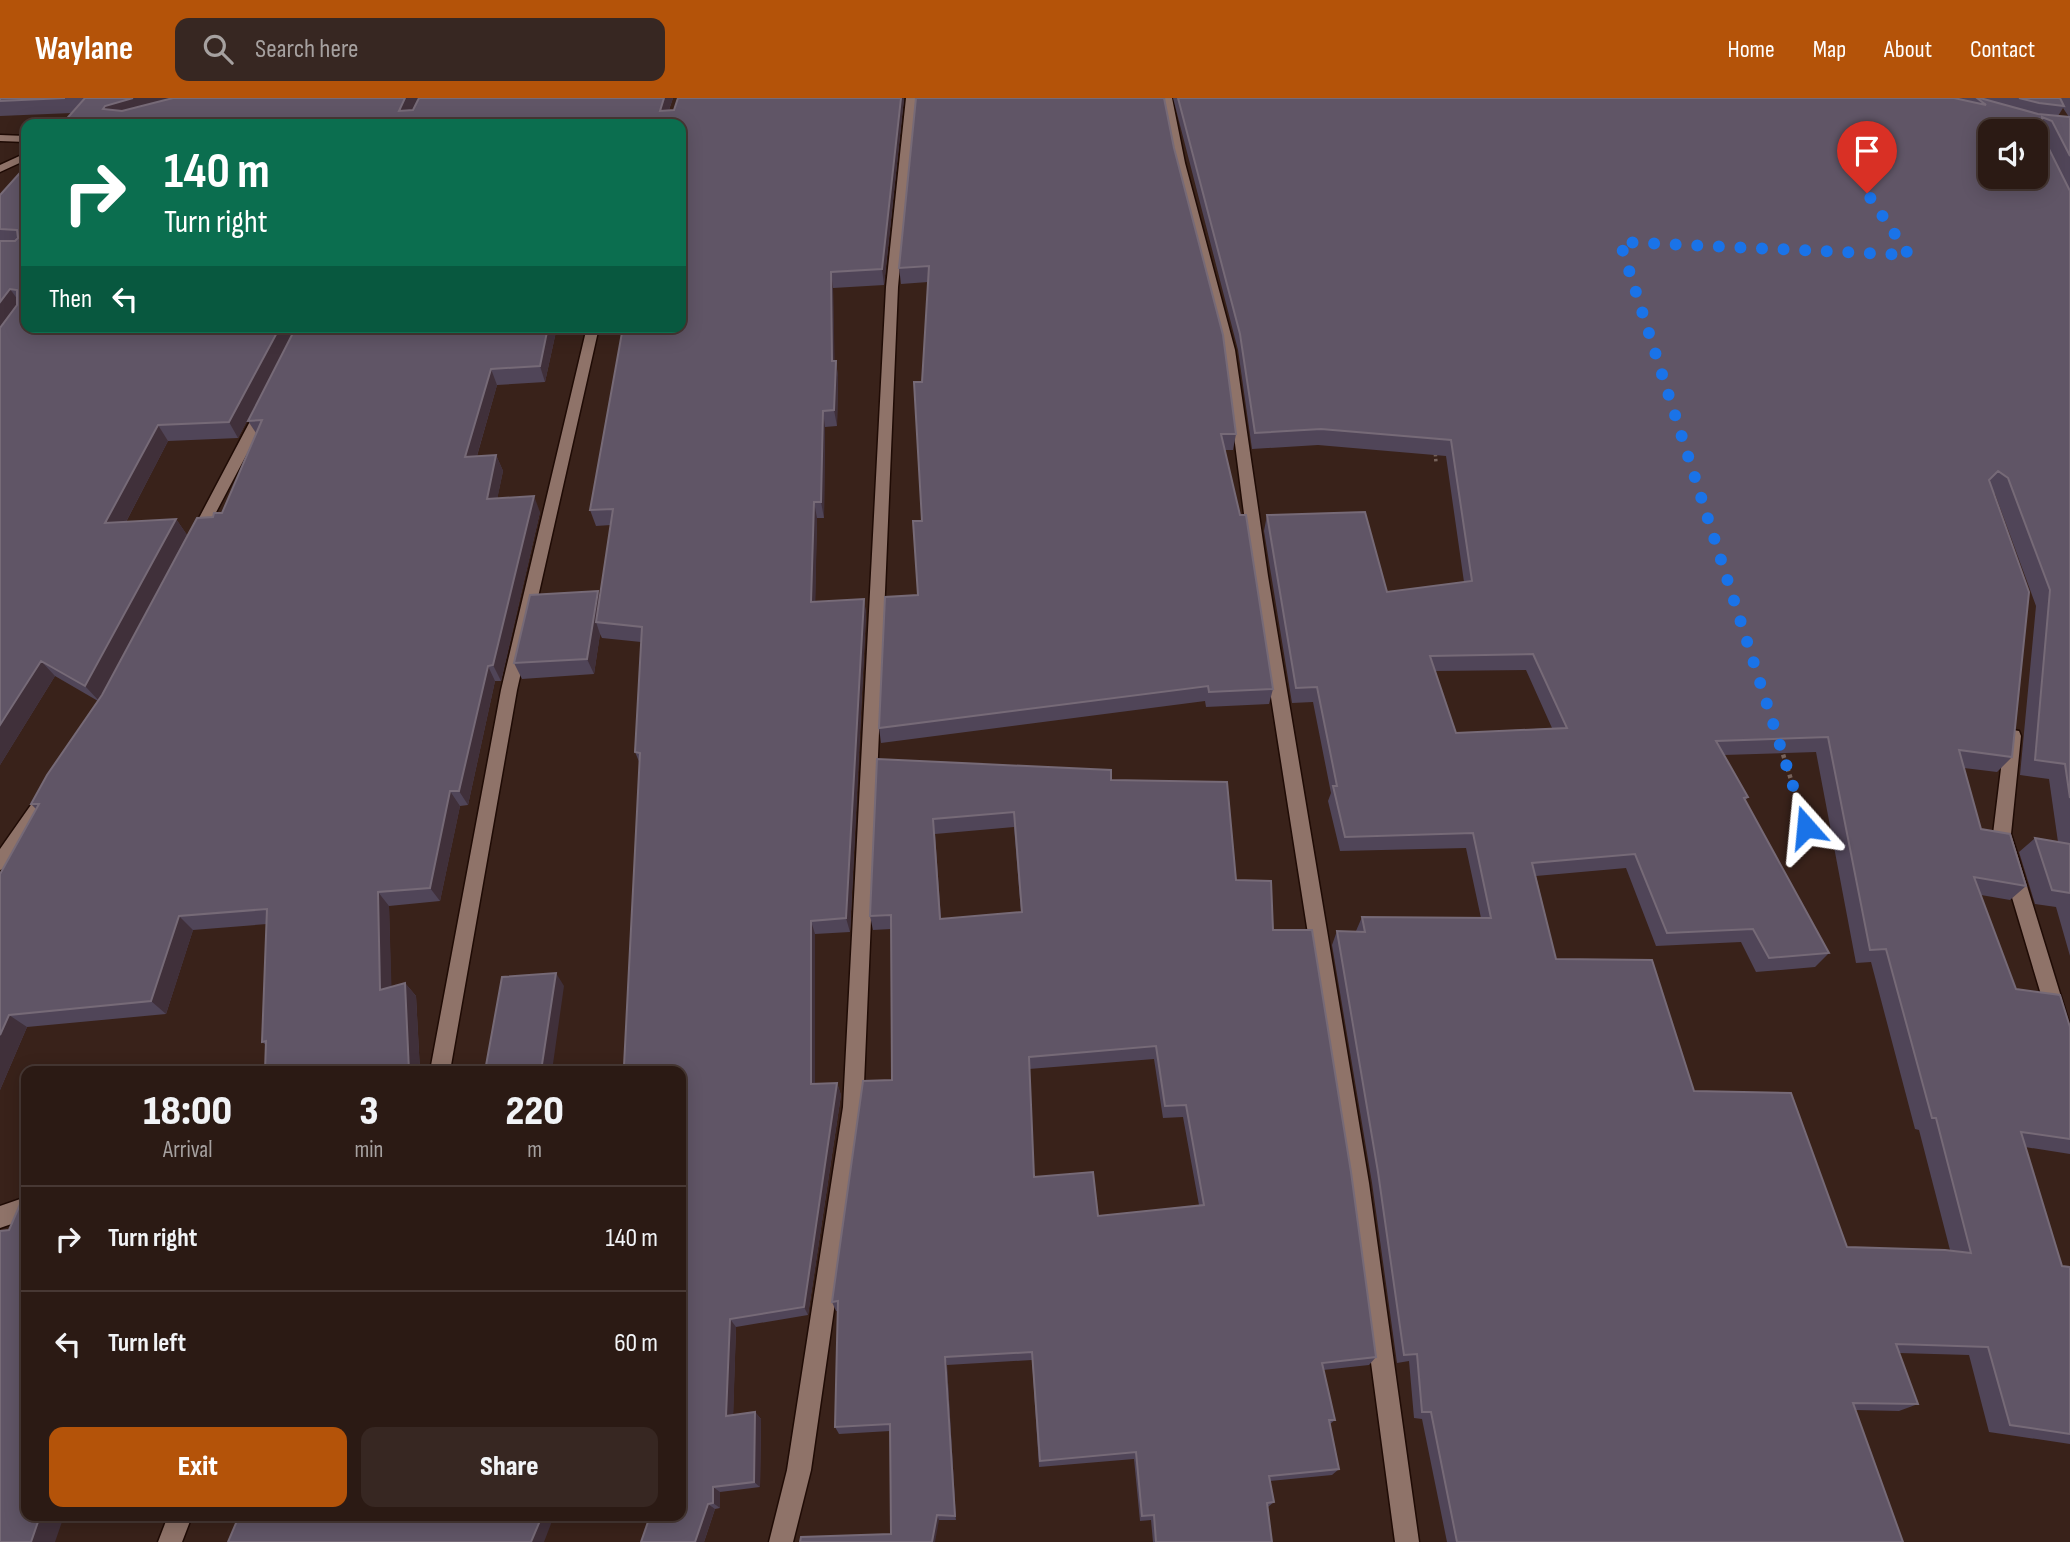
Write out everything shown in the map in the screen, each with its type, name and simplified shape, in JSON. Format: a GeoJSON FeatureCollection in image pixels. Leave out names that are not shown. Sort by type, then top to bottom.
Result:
{"type":"FeatureCollection","features":[{"type":"Feature","properties":{"kind":"street"},"geometry":{"type":"LineString","coordinates":[[781,1542],[799,1470],[853,1107],[892,286],[911,98]]}},
{"type":"Feature","properties":{"kind":"street"},"geometry":{"type":"LineString","coordinates":[[1167,98],[1180,163],[1229,351],[1262,590],[1358,1182],[1407,1542]]}},
{"type":"Feature","properties":{"kind":"street"},"geometry":{"type":"LineString","coordinates":[[0,138],[21,139]]}},
{"type":"Feature","properties":{"kind":"street"},"geometry":{"type":"LineString","coordinates":[[0,169],[21,158]]}},
{"type":"Feature","properties":{"kind":"street"},"geometry":{"type":"LineString","coordinates":[[441,1066],[509,690],[592,333]]}},
{"type":"Feature","properties":{"kind":"street"},"geometry":{"type":"LineString","coordinates":[[191,547],[268,400]]}},
{"type":"Feature","properties":{"kind":"street"},"geometry":{"type":"LineString","coordinates":[[2015,714],[2002,834],[2070,1058]]}},
{"type":"Feature","properties":{"kind":"street"},"geometry":{"type":"LineString","coordinates":[[0,863],[54,784]]}},
{"type":"Feature","properties":{"kind":"street"},"geometry":{"type":"LineString","coordinates":[[0,1217],[21,1210]]}},
{"type":"Feature","properties":{"kind":"street"},"geometry":{"type":"LineString","coordinates":[[170,1542],[178,1521]]}},
{"type":"Feature","properties":{"kind":"path"},"geometry":{"type":"LineString","coordinates":[[1435,437],[1436,463]]}},
{"type":"Feature","properties":{"kind":"path"},"geometry":{"type":"LineString","coordinates":[[1781,748],[1806,827]]}},
{"type":"Feature","properties":{"kind":"building"},"geometry":{"type":"Polygon","coordinates":[[[0,98],[65,98],[0,101],[0,98]]]}},
{"type":"Feature","properties":{"kind":"building"},"geometry":{"type":"Polygon","coordinates":[[[85,98],[133,98],[105,106],[103,109],[122,111],[173,98],[405,98],[399,111],[413,110],[419,98],[664,98],[660,111],[674,110],[678,98],[901,98],[882,269],[831,272],[832,361],[836,361],[834,410],[823,411],[821,502],[814,502],[811,602],[864,599],[846,918],[811,921],[811,1084],[837,1083],[804,1307],[730,1319],[726,1416],[755,1412],[754,1482],[713,1487],[713,1503],[708,1504],[695,1542],[641,1542],[648,1521],[686,1521],[686,1066],[624,1066],[640,753],[635,752],[642,627],[596,622],[613,509],[590,510],[622,333],[686,333],[686,119],[66,119],[85,98]]]}},
{"type":"Feature","properties":{"kind":"building"},"geometry":{"type":"Polygon","coordinates":[[[916,98],[1164,98],[1174,148],[1223,335],[1236,434],[1221,434],[1240,515],[1246,515],[1273,689],[1209,692],[1208,686],[879,728],[885,597],[918,595],[913,521],[922,521],[914,382],[922,382],[929,266],[899,268],[916,98]]]}},
{"type":"Feature","properties":{"kind":"building"},"geometry":{"type":"Polygon","coordinates":[[[1178,98],[1954,98],[1986,105],[1977,98],[1980,98],[2038,114],[2070,117],[2070,156],[2052,121],[2048,119],[1978,119],[1978,189],[2048,189],[2048,147],[2070,191],[2070,798],[2065,764],[2035,760],[2050,590],[2008,478],[1998,471],[1989,480],[2029,592],[2012,757],[1959,750],[1981,829],[2010,834],[2026,886],[1974,877],[2016,989],[2060,995],[2070,1027],[2070,1139],[2021,1132],[2062,1266],[2070,1267],[2070,1434],[2010,1425],[1988,1347],[1896,1344],[1918,1404],[1853,1403],[1903,1542],[1457,1542],[1431,1412],[1422,1412],[1417,1354],[1404,1355],[1378,1172],[1337,931],[1365,932],[1362,917],[1491,918],[1473,833],[1345,837],[1333,786],[1337,786],[1317,687],[1296,688],[1267,515],[1365,512],[1387,592],[1472,581],[1451,440],[1321,429],[1255,433],[1240,334],[1178,98]],[[1533,654],[1430,656],[1456,733],[1567,728],[1533,654]],[[1828,737],[1716,741],[1748,797],[1744,798],[1829,953],[1769,958],[1753,929],[1667,933],[1635,854],[1532,863],[1556,959],[1652,960],[1694,1091],[1791,1093],[1847,1247],[1971,1253],[1936,1118],[1932,1118],[1886,949],[1870,950],[1828,737]]]}},
{"type":"Feature","properties":{"kind":"building"},"geometry":{"type":"Polygon","coordinates":[[[2019,98],[2060,98],[2064,106],[2039,103],[2019,98]]]}},
{"type":"Feature","properties":{"kind":"building"},"geometry":{"type":"Polygon","coordinates":[[[21,172],[21,333],[277,333],[229,422],[158,425],[105,523],[176,519],[85,686],[41,661],[0,725],[0,328],[17,305],[17,290],[10,289],[0,302],[0,241],[15,241],[18,238],[17,230],[0,229],[0,195],[21,172]]]}},
{"type":"Feature","properties":{"kind":"building"},"geometry":{"type":"Polygon","coordinates":[[[293,333],[547,333],[540,366],[491,369],[465,457],[496,455],[487,499],[534,496],[493,665],[488,666],[459,791],[450,791],[430,888],[378,892],[380,990],[405,983],[409,1066],[265,1066],[266,1041],[262,1042],[267,909],[179,916],[151,1001],[9,1015],[0,1035],[0,874],[39,804],[31,804],[47,775],[102,695],[197,518],[213,517],[214,513],[222,513],[262,420],[248,421],[293,333]]]}},
{"type":"Feature","properties":{"kind":"building"},"geometry":{"type":"Polygon","coordinates":[[[598,591],[587,659],[514,663],[530,595],[598,591]]]}},
{"type":"Feature","properties":{"kind":"building"},"geometry":{"type":"Polygon","coordinates":[[[877,759],[1111,770],[1111,780],[1227,782],[1236,880],[1271,881],[1273,930],[1312,930],[1351,1172],[1376,1357],[1322,1363],[1335,1420],[1329,1420],[1339,1469],[1269,1476],[1274,1502],[1267,1503],[1272,1542],[1156,1542],[1154,1515],[1142,1516],[1136,1452],[1040,1461],[1032,1352],[945,1357],[955,1516],[937,1515],[932,1542],[800,1542],[801,1537],[891,1534],[890,1424],[835,1427],[838,1301],[832,1302],[863,1081],[892,1080],[891,915],[870,916],[877,759]],[[1014,812],[933,819],[940,919],[1022,912],[1014,812]],[[1156,1046],[1029,1057],[1034,1177],[1093,1172],[1098,1216],[1204,1205],[1186,1105],[1165,1106],[1156,1046]]]}},
{"type":"Feature","properties":{"kind":"building"},"geometry":{"type":"Polygon","coordinates":[[[2035,838],[2070,844],[2070,893],[2052,890],[2035,838]]]}},
{"type":"Feature","properties":{"kind":"building"},"geometry":{"type":"Polygon","coordinates":[[[556,973],[542,1066],[486,1066],[502,977],[556,973]]]}},
{"type":"Feature","properties":{"kind":"building"},"geometry":{"type":"Polygon","coordinates":[[[21,1202],[21,1521],[38,1521],[31,1542],[0,1542],[0,1231],[9,1230],[21,1202]]]}},
{"type":"Feature","properties":{"kind":"building"},"geometry":{"type":"Polygon","coordinates":[[[237,1521],[540,1521],[531,1542],[228,1542],[237,1521]]]}},
{"type":"Feature","properties":{"kind":"route"},"geometry":{"type":"LineString","coordinates":[[1806,827],[1620,242],[1909,255],[1867,193]]}}]}
